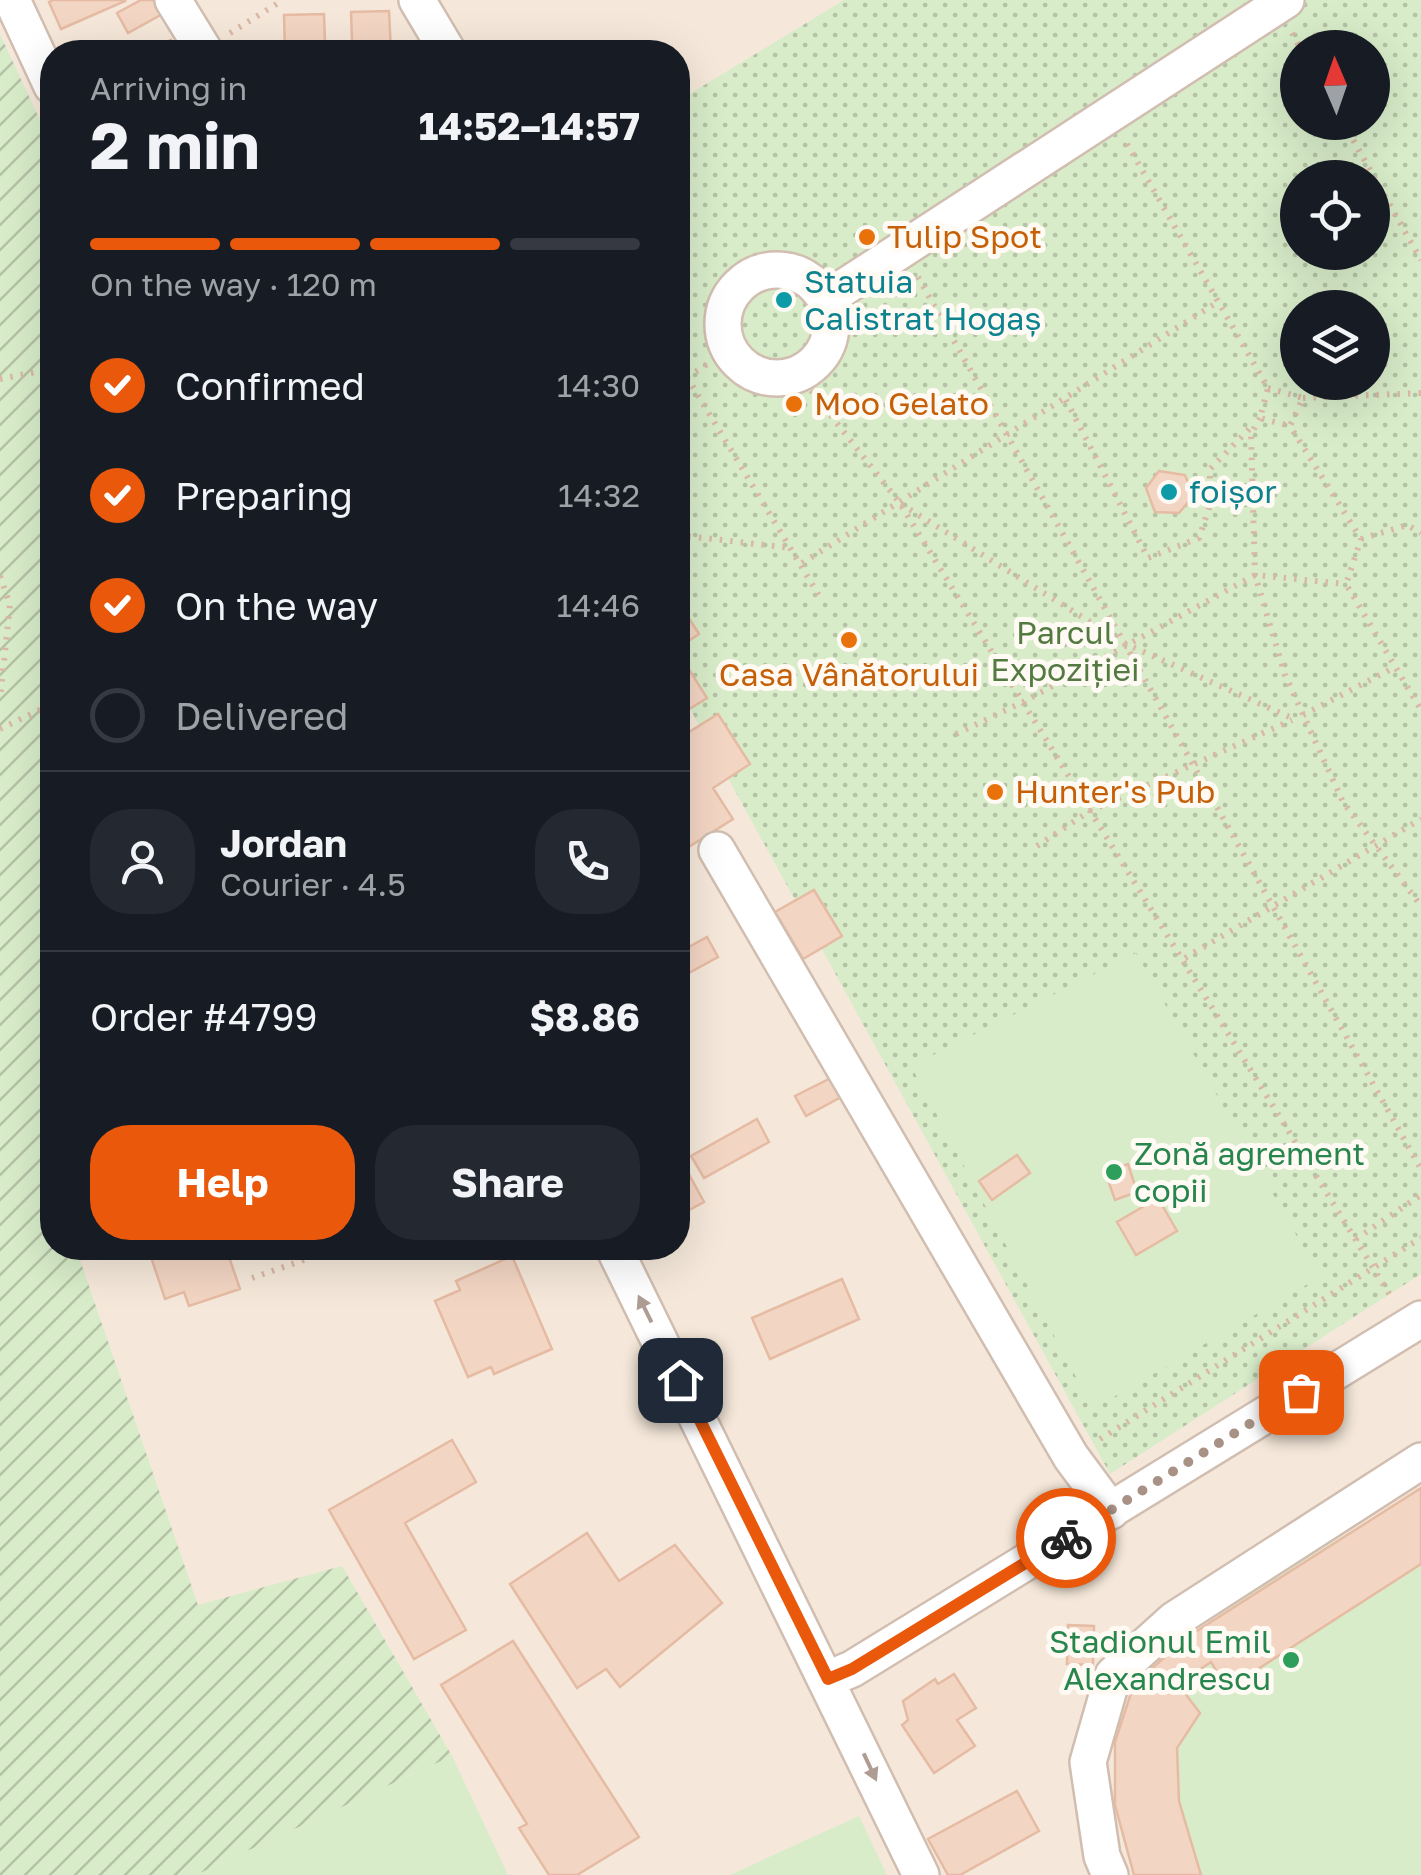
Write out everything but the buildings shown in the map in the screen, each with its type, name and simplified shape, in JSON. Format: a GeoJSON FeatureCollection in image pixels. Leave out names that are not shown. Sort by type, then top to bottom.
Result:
{"type":"FeatureCollection","features":[{"type":"Feature","properties":{"kind":"street"},"geometry":{"type":"LineString","coordinates":[[12,0],[40,60]]}},
{"type":"Feature","properties":{"kind":"street"},"geometry":{"type":"LineString","coordinates":[[173,0],[197,40]]}},
{"type":"Feature","properties":{"kind":"street"},"geometry":{"type":"LineString","coordinates":[[417,0],[441,40]]}},
{"type":"Feature","properties":{"kind":"street"},"geometry":{"type":"LineString","coordinates":[[826,299],[1286,0]]}},
{"type":"Feature","properties":{"kind":"street"},"geometry":{"type":"LineString","coordinates":[[786,270],[816,285],[826,299],[831,334],[825,351],[798,374],[783,378],[752,372],[729,350],[723,316],[738,285],[752,275],[786,270]]}},
{"type":"Feature","properties":{"kind":"street"},"geometry":{"type":"LineString","coordinates":[[718,850],[1071,1457],[1111,1511]]}},
{"type":"Feature","properties":{"kind":"street"},"geometry":{"type":"LineString","coordinates":[[620,1260],[921,1875]]}},
{"type":"Feature","properties":{"kind":"street"},"geometry":{"type":"LineString","coordinates":[[828,1679],[852,1669],[1417,1330]]}},
{"type":"Feature","properties":{"kind":"street"},"geometry":{"type":"LineString","coordinates":[[1110,1875],[1102,1856],[1088,1762],[1113,1675],[1174,1620],[1421,1462]]}},
{"type":"Feature","properties":{"kind":"path"},"geometry":{"type":"LineString","coordinates":[[221,40],[283,0]]}},
{"type":"Feature","properties":{"kind":"path"},"geometry":{"type":"LineString","coordinates":[[1111,117],[1268,388],[1280,391]]}},
{"type":"Feature","properties":{"kind":"path"},"geometry":{"type":"LineString","coordinates":[[1390,212],[1421,260]]}},
{"type":"Feature","properties":{"kind":"path"},"geometry":{"type":"LineString","coordinates":[[903,250],[1421,1169]]}},
{"type":"Feature","properties":{"kind":"path"},"geometry":{"type":"LineString","coordinates":[[802,564],[1218,302]]}},
{"type":"Feature","properties":{"kind":"path"},"geometry":{"type":"LineString","coordinates":[[690,375],[729,350]]}},
{"type":"Feature","properties":{"kind":"path"},"geometry":{"type":"LineString","coordinates":[[0,379],[40,371]]}},
{"type":"Feature","properties":{"kind":"path"},"geometry":{"type":"LineString","coordinates":[[798,374],[899,502],[1185,958],[1373,1268],[1417,1330]]}},
{"type":"Feature","properties":{"kind":"path"},"geometry":{"type":"LineString","coordinates":[[690,382],[822,599]]}},
{"type":"Feature","properties":{"kind":"path"},"geometry":{"type":"LineString","coordinates":[[1268,388],[1251,434],[1255,574],[1285,675],[1343,802],[1421,906]]}},
{"type":"Feature","properties":{"kind":"path"},"geometry":{"type":"LineString","coordinates":[[1390,394],[1421,393]]}},
{"type":"Feature","properties":{"kind":"path"},"geometry":{"type":"LineString","coordinates":[[1066,400],[1148,558],[1199,538],[1210,505],[1210,469],[1260,418]]}},
{"type":"Feature","properties":{"kind":"path"},"geometry":{"type":"LineString","coordinates":[[1290,426],[1302,400]]}},
{"type":"Feature","properties":{"kind":"path"},"geometry":{"type":"LineString","coordinates":[[1260,418],[1290,426],[1360,539],[1346,584],[1421,710]]}},
{"type":"Feature","properties":{"kind":"path"},"geometry":{"type":"LineString","coordinates":[[899,502],[1124,643],[1294,720]]}},
{"type":"Feature","properties":{"kind":"path"},"geometry":{"type":"LineString","coordinates":[[1360,539],[1407,525],[1421,532]]}},
{"type":"Feature","properties":{"kind":"path"},"geometry":{"type":"LineString","coordinates":[[690,536],[792,548]]}},
{"type":"Feature","properties":{"kind":"path"},"geometry":{"type":"LineString","coordinates":[[956,734],[1023,702],[1255,574],[1346,584]]}},
{"type":"Feature","properties":{"kind":"path"},"geometry":{"type":"LineString","coordinates":[[0,576],[10,604],[0,699]]}},
{"type":"Feature","properties":{"kind":"path"},"geometry":{"type":"LineString","coordinates":[[1037,846],[1090,811],[1194,768],[1396,667]]}},
{"type":"Feature","properties":{"kind":"path"},"geometry":{"type":"LineString","coordinates":[[0,729],[40,710]]}},
{"type":"Feature","properties":{"kind":"path"},"geometry":{"type":"LineString","coordinates":[[1185,958],[1421,819]]}},
{"type":"Feature","properties":{"kind":"path"},"geometry":{"type":"LineString","coordinates":[[1356,1239],[1421,1196]]}},
{"type":"Feature","properties":{"kind":"path"},"geometry":{"type":"LineString","coordinates":[[1071,1457],[1421,1238]]}},
{"type":"Feature","properties":{"kind":"path"},"geometry":{"type":"LineString","coordinates":[[252,1278],[304,1260]]}},
{"type":"Feature","properties":{"kind":"shaded area"},"geometry":{"type":"Polygon","coordinates":[[[0,0],[1421,0],[1421,1875],[0,1875],[0,0]]]}},
{"type":"Feature","properties":{"kind":"green space","name":"Parcul Expoziției"},"geometry":{"type":"Polygon","coordinates":[[[844,0],[1421,0],[1421,1274],[1110,1474],[690,709],[690,94],[844,0]]]}},
{"type":"Feature","properties":{"kind":"green space"},"geometry":{"type":"Polygon","coordinates":[[[0,34],[40,120],[40,1260],[80,1260],[198,1605],[342,1566],[452,1756],[196,1875],[0,1875],[0,34]]]}},
{"type":"Feature","properties":{"kind":"green space","name":"Zonă agrement copii"},"geometry":{"type":"Polygon","coordinates":[[[1136,953],[1320,1277],[1093,1409],[911,1066],[1136,953]]]}},
{"type":"Feature","properties":{"kind":"green space","name":"Stadionul Emil Alexandrescu"},"geometry":{"type":"Polygon","coordinates":[[[1421,1488],[1421,1875],[1134,1875],[1120,1829],[1115,1781],[1118,1734],[1132,1688],[1178,1644],[1421,1488]]]}},
{"type":"Feature","properties":{"kind":"green space"},"geometry":{"type":"Polygon","coordinates":[[[452,1756],[508,1875],[196,1875],[452,1756]]]}},
{"type":"Feature","properties":{"kind":"green space"},"geometry":{"type":"Polygon","coordinates":[[[859,1816],[887,1875],[730,1875],[859,1816]]]}},
{"type":"Feature","properties":{"kind":"way so far"},"geometry":{"type":"LineString","coordinates":[[1066,1538],[1301,1392]]}},
{"type":"Feature","properties":{"kind":"place","name":"Tulip Spot"},"geometry":{"type":"Point","coordinates":[867,237]}},
{"type":"Feature","properties":{"kind":"place","name":"Statuia Calistrat Hogaș"},"geometry":{"type":"Point","coordinates":[784,300]}},
{"type":"Feature","properties":{"kind":"place","name":"Moo Gelato"},"geometry":{"type":"Point","coordinates":[794,404]}},
{"type":"Feature","properties":{"kind":"place","name":"foișor"},"geometry":{"type":"Point","coordinates":[1169,492]}},
{"type":"Feature","properties":{"kind":"place","name":"Casa Vânătorului"},"geometry":{"type":"Point","coordinates":[849,640]}},
{"type":"Feature","properties":{"kind":"place","name":"Hunter's Pub"},"geometry":{"type":"Point","coordinates":[995,792]}},
{"type":"Feature","properties":{"kind":"place","name":"Zonă agrement copii"},"geometry":{"type":"Point","coordinates":[1114,1172]}},
{"type":"Feature","properties":{"kind":"place","name":"Stadionul Emil Alexandrescu"},"geometry":{"type":"Point","coordinates":[1291,1660]}},
{"type":"Feature","properties":{"kind":"route"},"geometry":{"type":"LineString","coordinates":[[680,1380],[828,1679],[852,1669],[1066,1538]]}}]}
